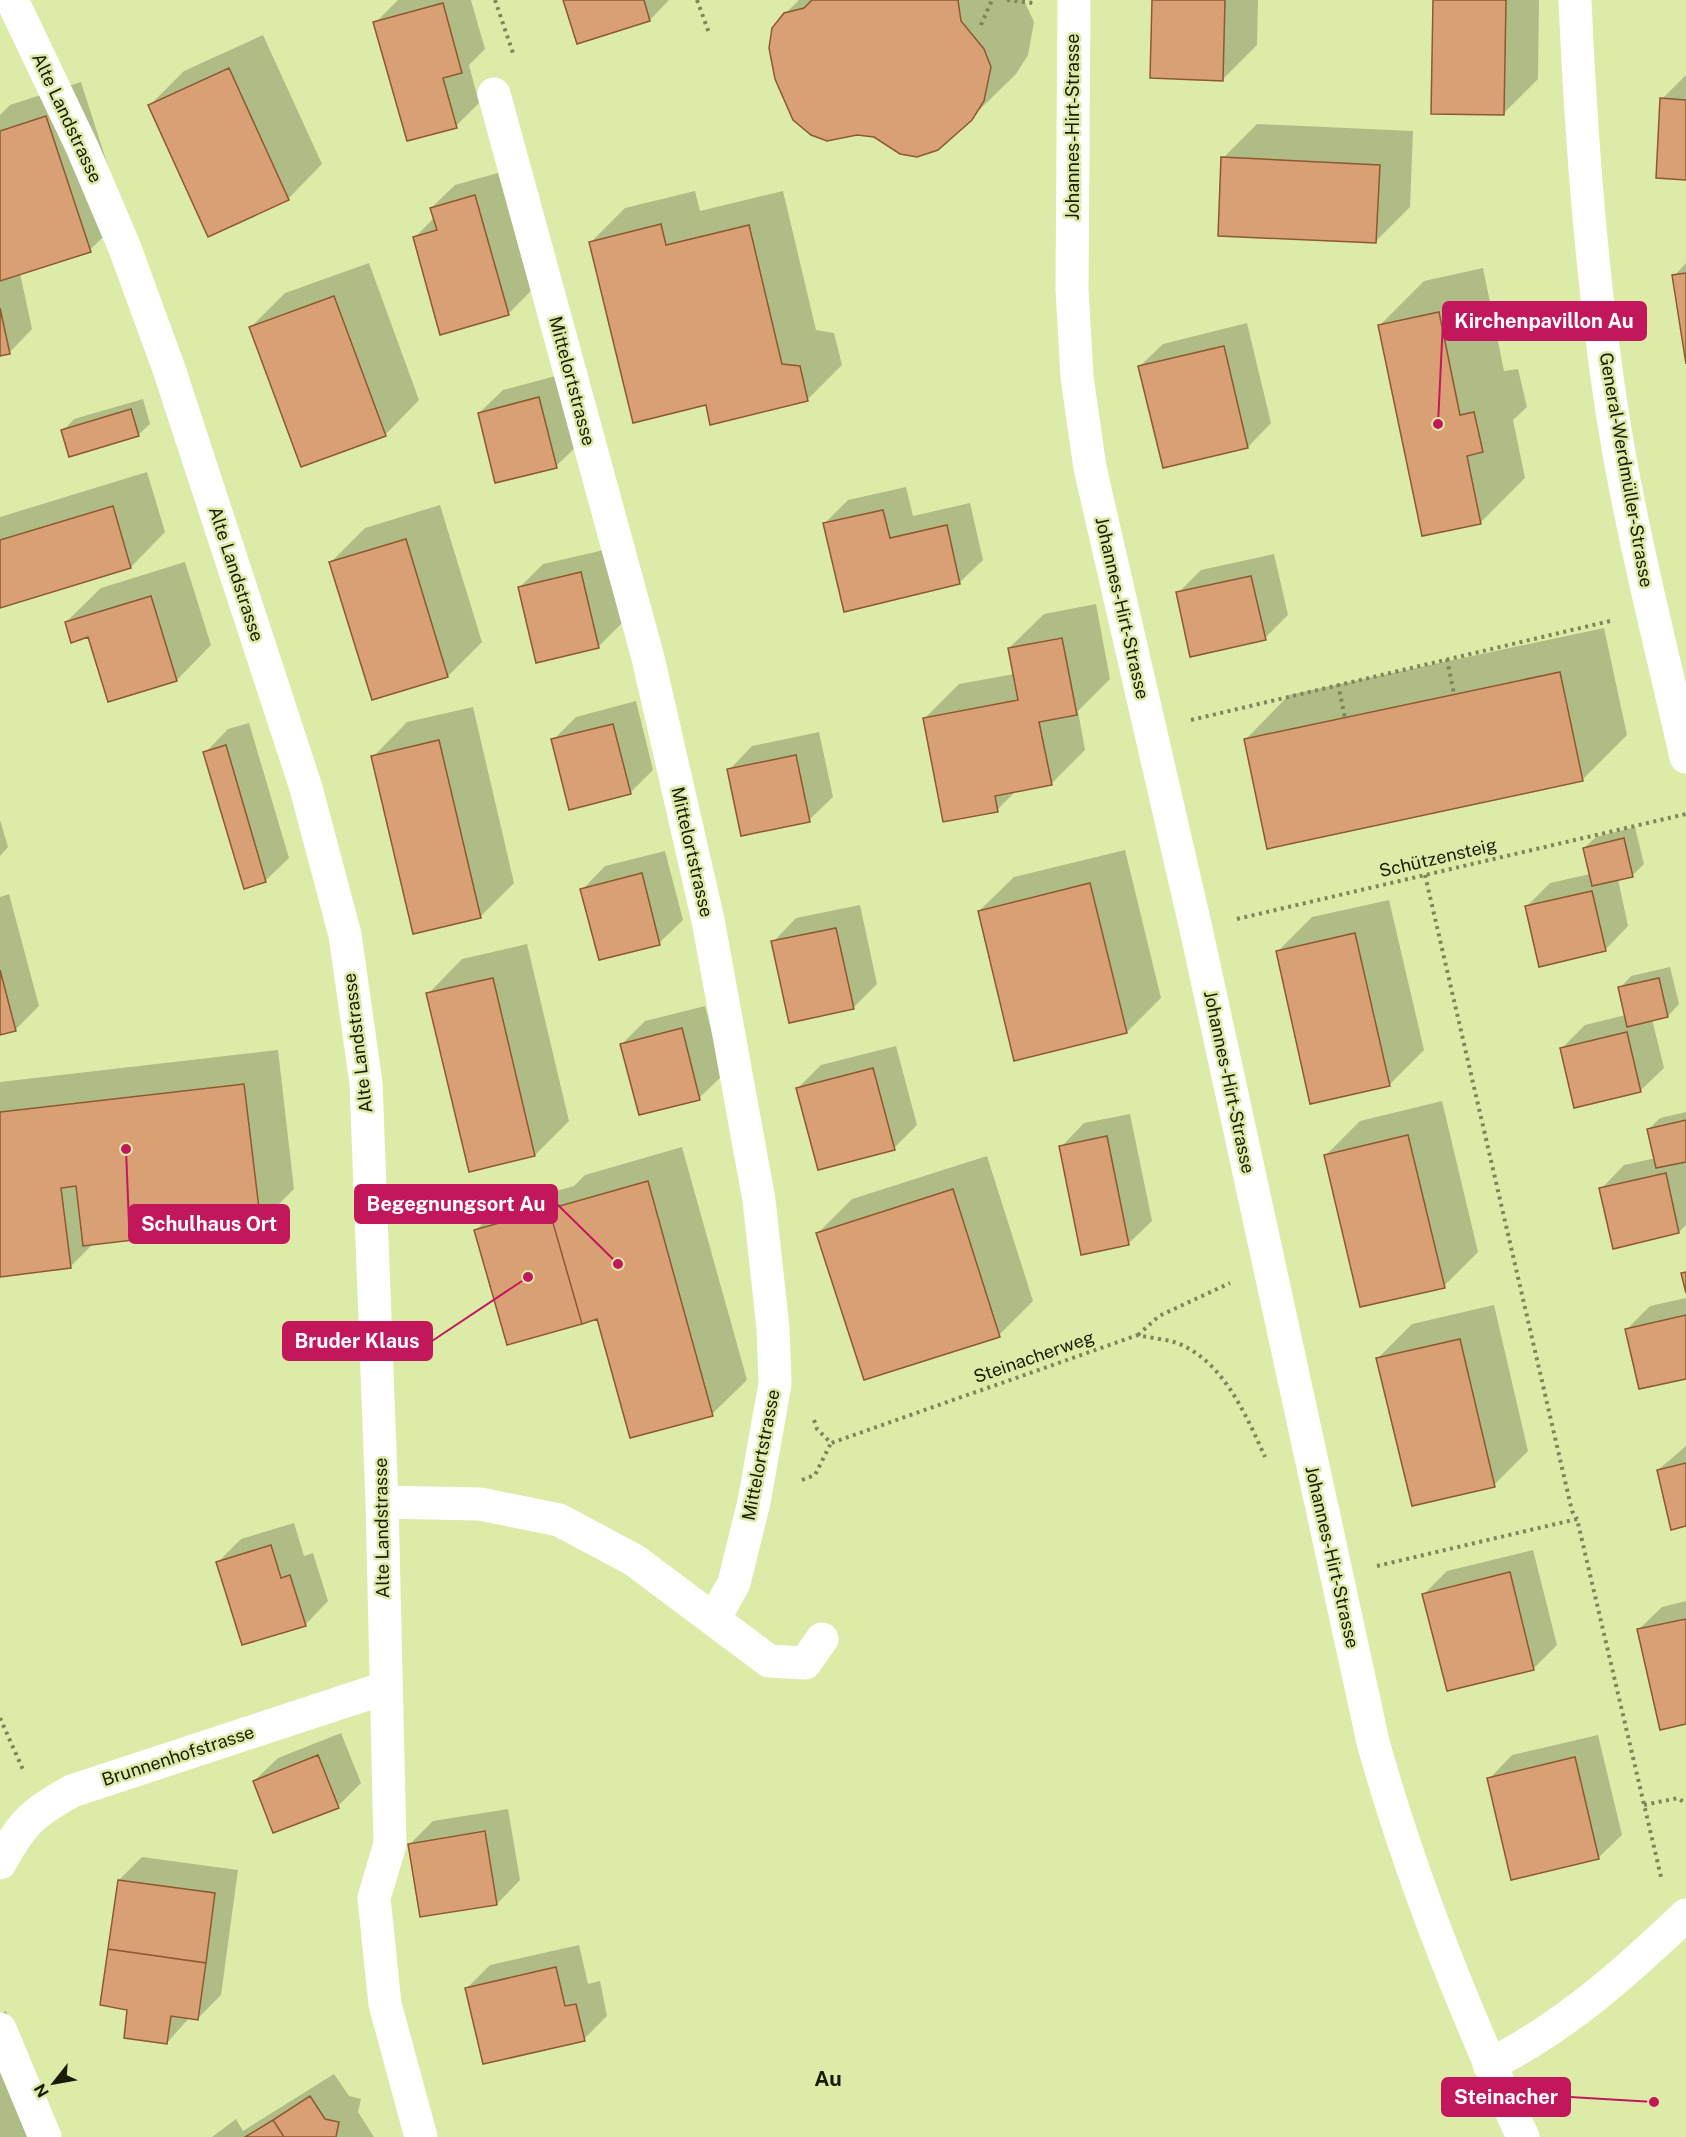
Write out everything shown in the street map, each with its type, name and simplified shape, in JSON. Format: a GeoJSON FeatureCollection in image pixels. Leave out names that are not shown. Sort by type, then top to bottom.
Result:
{"type":"FeatureCollection","features":[{"type":"Feature","properties":{"kind":"street","name":"Alte Landstrasse"},"geometry":{"type":"LineString","coordinates":[[12,0],[82,147],[115,224],[169,369],[306,788],[345,935],[366,1083],[382,1502],[390,1844],[374,1898],[385,2004],[421,2137]]}},
{"type":"Feature","properties":{"kind":"street","name":"General-Werdmüller-Strasse"},"geometry":{"type":"LineString","coordinates":[[1575,0],[1584,182],[1612,412],[1639,553],[1686,757]]}},
{"type":"Feature","properties":{"kind":"street","name":"Johannes-Hirt-Strasse"},"geometry":{"type":"LineString","coordinates":[[1058,2],[1077,377],[1090,468],[1196,929],[1373,1742],[1392,1811],[1452,1979],[1522,2137]]}},
{"type":"Feature","properties":{"kind":"street","name":"Mittelortstrasse"},"geometry":{"type":"LineString","coordinates":[[494,94],[648,658],[708,920],[759,1200],[773,1328],[775,1384],[754,1502],[734,1583],[714,1619]]}},
{"type":"Feature","properties":{"kind":"street"},"geometry":{"type":"LineString","coordinates":[[382,1502],[480,1504],[559,1520],[634,1560],[770,1662],[805,1663],[822,1639]]}},
{"type":"Feature","properties":{"kind":"street","name":"Brunnenhofstrasse"},"geometry":{"type":"LineString","coordinates":[[0,1863],[18,1830],[40,1808],[72,1791],[385,1688]]}},
{"type":"Feature","properties":{"kind":"street"},"geometry":{"type":"LineString","coordinates":[[1489,2065],[1554,2029],[1594,1998],[1686,1915]]}},
{"type":"Feature","properties":{"kind":"street"},"geometry":{"type":"LineString","coordinates":[[0,2029],[45,2137]]}},
{"type":"Feature","properties":{"kind":"path"},"geometry":{"type":"LineString","coordinates":[[697,0],[709,33]]}},
{"type":"Feature","properties":{"kind":"path"},"geometry":{"type":"LineString","coordinates":[[981,25],[992,0]]}},
{"type":"Feature","properties":{"kind":"path"},"geometry":{"type":"LineString","coordinates":[[1007,0],[1058,2]]}},
{"type":"Feature","properties":{"kind":"path"},"geometry":{"type":"LineString","coordinates":[[1150,731],[1338,684],[1615,620]]}},
{"type":"Feature","properties":{"kind":"path"},"geometry":{"type":"LineString","coordinates":[[1447,659],[1454,694]]}},
{"type":"Feature","properties":{"kind":"path"},"geometry":{"type":"LineString","coordinates":[[1338,684],[1345,718]]}},
{"type":"Feature","properties":{"kind":"path","name":"Schützensteig"},"geometry":{"type":"LineString","coordinates":[[1196,929],[1686,814]]}},
{"type":"Feature","properties":{"kind":"path"},"geometry":{"type":"LineString","coordinates":[[1425,875],[1572,1511],[1577,1519],[1663,1884]]}},
{"type":"Feature","properties":{"kind":"path"},"geometry":{"type":"LineString","coordinates":[[1138,1335],[1160,1316],[1233,1282]]}},
{"type":"Feature","properties":{"kind":"path"},"geometry":{"type":"LineString","coordinates":[[1138,1335],[1175,1342],[1205,1359],[1231,1390],[1266,1459],[1274,1457]]}},
{"type":"Feature","properties":{"kind":"path","name":"Steinacherweg"},"geometry":{"type":"LineString","coordinates":[[831,1443],[1138,1335]]}},
{"type":"Feature","properties":{"kind":"path"},"geometry":{"type":"LineString","coordinates":[[775,1384],[801,1386],[817,1429],[831,1443],[815,1475]]}},
{"type":"Feature","properties":{"kind":"path"},"geometry":{"type":"LineString","coordinates":[[1373,1567],[1577,1519]]}},
{"type":"Feature","properties":{"kind":"path"},"geometry":{"type":"LineString","coordinates":[[0,1718],[18,1758]]}},
{"type":"Feature","properties":{"kind":"path"},"geometry":{"type":"LineString","coordinates":[[1644,1805],[1678,1798],[1686,1804]]}},
{"type":"Feature","properties":{"kind":"building"},"geometry":{"type":"Polygon","coordinates":[[[563,0],[644,0],[650,21],[577,44],[563,0]]]}},
{"type":"Feature","properties":{"kind":"building"},"geometry":{"type":"Polygon","coordinates":[[[812,0],[958,0],[961,21],[984,49],[991,67],[984,101],[972,120],[938,150],[917,157],[900,154],[874,137],[857,135],[827,141],[811,135],[793,120],[775,79],[769,48],[772,28],[784,13],[804,8],[812,0]]]}},
{"type":"Feature","properties":{"kind":"building"},"geometry":{"type":"Polygon","coordinates":[[[1152,0],[1225,0],[1223,81],[1150,78],[1152,0]]]}},
{"type":"Feature","properties":{"kind":"building"},"geometry":{"type":"Polygon","coordinates":[[[1433,0],[1506,0],[1504,115],[1431,114],[1433,0]]]}},
{"type":"Feature","properties":{"kind":"building"},"geometry":{"type":"Polygon","coordinates":[[[443,3],[462,73],[443,78],[457,128],[407,141],[373,22],[443,3]]]}},
{"type":"Feature","properties":{"kind":"building"},"geometry":{"type":"Polygon","coordinates":[[[229,68],[289,200],[208,237],[148,105],[229,68]]]}},
{"type":"Feature","properties":{"kind":"building"},"geometry":{"type":"Polygon","coordinates":[[[1660,98],[1686,100],[1686,180],[1656,178],[1660,98]]]}},
{"type":"Feature","properties":{"kind":"building"},"geometry":{"type":"Polygon","coordinates":[[[46,116],[91,252],[0,281],[0,131],[46,116]]]}},
{"type":"Feature","properties":{"kind":"building"},"geometry":{"type":"Polygon","coordinates":[[[1221,157],[1380,165],[1376,243],[1218,236],[1221,157]]]}},
{"type":"Feature","properties":{"kind":"building"},"geometry":{"type":"Polygon","coordinates":[[[475,195],[509,315],[440,335],[413,237],[437,230],[430,208],[475,195]]]}},
{"type":"Feature","properties":{"kind":"building"},"geometry":{"type":"Polygon","coordinates":[[[661,224],[666,245],[749,225],[782,364],[800,366],[808,401],[710,425],[706,405],[633,423],[589,242],[661,224]]]}},
{"type":"Feature","properties":{"kind":"building"},"geometry":{"type":"Polygon","coordinates":[[[1686,273],[1686,364],[1672,275],[1686,273]]]}},
{"type":"Feature","properties":{"kind":"building"},"geometry":{"type":"Polygon","coordinates":[[[334,296],[386,436],[301,467],[249,327],[334,296]]]}},
{"type":"Feature","properties":{"kind":"building"},"geometry":{"type":"Polygon","coordinates":[[[0,308],[10,354],[0,356],[0,308]]]}},
{"type":"Feature","properties":{"kind":"building"},"geometry":{"type":"Polygon","coordinates":[[[1439,312],[1460,415],[1474,412],[1483,452],[1467,456],[1481,524],[1422,536],[1378,325],[1439,312]]]}},
{"type":"Feature","properties":{"kind":"building"},"geometry":{"type":"Polygon","coordinates":[[[1224,346],[1248,448],[1163,468],[1138,366],[1224,346]]]}},
{"type":"Feature","properties":{"kind":"building"},"geometry":{"type":"Polygon","coordinates":[[[539,397],[557,468],[495,483],[478,413],[539,397]]]}},
{"type":"Feature","properties":{"kind":"building"},"geometry":{"type":"Polygon","coordinates":[[[131,409],[139,436],[69,457],[61,430],[131,409]]]}},
{"type":"Feature","properties":{"kind":"building"},"geometry":{"type":"Polygon","coordinates":[[[113,506],[131,568],[0,608],[0,540],[113,506]]]}},
{"type":"Feature","properties":{"kind":"building"},"geometry":{"type":"Polygon","coordinates":[[[883,510],[890,538],[947,525],[960,584],[844,612],[823,523],[883,510]]]}},
{"type":"Feature","properties":{"kind":"building"},"geometry":{"type":"Polygon","coordinates":[[[406,539],[448,677],[372,700],[329,562],[406,539]]]}},
{"type":"Feature","properties":{"kind":"building"},"geometry":{"type":"Polygon","coordinates":[[[581,572],[599,648],[536,663],[518,587],[581,572]]]}},
{"type":"Feature","properties":{"kind":"building"},"geometry":{"type":"Polygon","coordinates":[[[1251,576],[1266,640],[1190,657],[1176,592],[1251,576]]]}},
{"type":"Feature","properties":{"kind":"building"},"geometry":{"type":"Polygon","coordinates":[[[151,596],[177,681],[108,702],[88,637],[71,643],[65,622],[151,596]]]}},
{"type":"Feature","properties":{"kind":"building"},"geometry":{"type":"Polygon","coordinates":[[[1062,638],[1077,715],[1039,722],[1052,785],[995,796],[998,812],[943,822],[923,718],[1018,700],[1008,648],[1062,638]]]}},
{"type":"Feature","properties":{"kind":"building"},"geometry":{"type":"Polygon","coordinates":[[[1560,672],[1583,781],[1267,849],[1244,739],[1560,672]]]}},
{"type":"Feature","properties":{"kind":"building"},"geometry":{"type":"Polygon","coordinates":[[[613,724],[631,794],[569,810],[551,739],[613,724]]]}},
{"type":"Feature","properties":{"kind":"building"},"geometry":{"type":"Polygon","coordinates":[[[439,740],[481,918],[413,934],[371,756],[439,740]]]}},
{"type":"Feature","properties":{"kind":"building"},"geometry":{"type":"Polygon","coordinates":[[[226,745],[266,882],[244,889],[203,752],[226,745]]]}},
{"type":"Feature","properties":{"kind":"building"},"geometry":{"type":"Polygon","coordinates":[[[796,755],[810,822],[741,836],[727,769],[796,755]]]}},
{"type":"Feature","properties":{"kind":"building"},"geometry":{"type":"Polygon","coordinates":[[[1624,838],[1633,877],[1592,886],[1583,848],[1624,838]]]}},
{"type":"Feature","properties":{"kind":"building"},"geometry":{"type":"Polygon","coordinates":[[[642,873],[660,945],[599,960],[580,889],[642,873]]]}},
{"type":"Feature","properties":{"kind":"building"},"geometry":{"type":"Polygon","coordinates":[[[1090,883],[1127,1033],[1014,1061],[978,911],[1090,883]]]}},
{"type":"Feature","properties":{"kind":"building"},"geometry":{"type":"Polygon","coordinates":[[[1592,891],[1606,951],[1539,967],[1525,906],[1592,891]]]}},
{"type":"Feature","properties":{"kind":"building"},"geometry":{"type":"Polygon","coordinates":[[[836,928],[854,1009],[789,1023],[771,941],[836,928]]]}},
{"type":"Feature","properties":{"kind":"building"},"geometry":{"type":"Polygon","coordinates":[[[1355,933],[1390,1086],[1310,1104],[1276,951],[1355,933]]]}},
{"type":"Feature","properties":{"kind":"building"},"geometry":{"type":"Polygon","coordinates":[[[0,970],[16,1031],[0,1035],[0,970]]]}},
{"type":"Feature","properties":{"kind":"building"},"geometry":{"type":"Polygon","coordinates":[[[493,978],[535,1156],[469,1172],[426,993],[493,978]]]}},
{"type":"Feature","properties":{"kind":"building"},"geometry":{"type":"Polygon","coordinates":[[[1659,978],[1668,1017],[1627,1027],[1618,987],[1659,978]]]}},
{"type":"Feature","properties":{"kind":"building"},"geometry":{"type":"Polygon","coordinates":[[[682,1028],[700,1100],[639,1115],[620,1044],[682,1028]]]}},
{"type":"Feature","properties":{"kind":"building"},"geometry":{"type":"Polygon","coordinates":[[[1627,1032],[1641,1092],[1574,1108],[1560,1048],[1627,1032]]]}},
{"type":"Feature","properties":{"kind":"building"},"geometry":{"type":"Polygon","coordinates":[[[873,1068],[895,1150],[818,1170],[796,1088],[873,1068]]]}},
{"type":"Feature","properties":{"kind":"building"},"geometry":{"type":"Polygon","coordinates":[[[244,1084],[261,1225],[83,1246],[76,1186],[61,1188],[71,1268],[0,1277],[0,1112],[244,1084]]]}},
{"type":"Feature","properties":{"kind":"building"},"geometry":{"type":"Polygon","coordinates":[[[1686,1120],[1686,1162],[1656,1168],[1647,1129],[1686,1120]]]}},
{"type":"Feature","properties":{"kind":"building"},"geometry":{"type":"Polygon","coordinates":[[[1408,1135],[1445,1288],[1360,1307],[1324,1155],[1408,1135]]]}},
{"type":"Feature","properties":{"kind":"building"},"geometry":{"type":"Polygon","coordinates":[[[1107,1136],[1129,1245],[1081,1255],[1059,1146],[1107,1136]]]}},
{"type":"Feature","properties":{"kind":"building"},"geometry":{"type":"Polygon","coordinates":[[[1666,1173],[1679,1233],[1613,1249],[1599,1188],[1666,1173]]]}},
{"type":"Feature","properties":{"kind":"building"},"geometry":{"type":"Polygon","coordinates":[[[648,1181],[713,1416],[630,1438],[597,1319],[582,1324],[549,1209],[648,1181]]]}},
{"type":"Feature","properties":{"kind":"building"},"geometry":{"type":"Polygon","coordinates":[[[953,1189],[1000,1337],[864,1380],[816,1233],[953,1189]]]}},
{"type":"Feature","properties":{"kind":"building"},"geometry":{"type":"Polygon","coordinates":[[[549,1209],[582,1324],[507,1345],[474,1230],[549,1209]]]}},
{"type":"Feature","properties":{"kind":"building"},"geometry":{"type":"Polygon","coordinates":[[[1686,1272],[1686,1293],[1681,1273],[1686,1272]]]}},
{"type":"Feature","properties":{"kind":"building"},"geometry":{"type":"Polygon","coordinates":[[[1686,1315],[1686,1379],[1639,1389],[1625,1329],[1686,1315]]]}},
{"type":"Feature","properties":{"kind":"building"},"geometry":{"type":"Polygon","coordinates":[[[1460,1339],[1495,1487],[1412,1506],[1376,1358],[1460,1339]]]}},
{"type":"Feature","properties":{"kind":"building"},"geometry":{"type":"Polygon","coordinates":[[[1686,1463],[1686,1526],[1671,1530],[1657,1470],[1686,1463]]]}},
{"type":"Feature","properties":{"kind":"building"},"geometry":{"type":"Polygon","coordinates":[[[271,1545],[281,1578],[290,1575],[306,1626],[242,1645],[216,1562],[271,1545]]]}},
{"type":"Feature","properties":{"kind":"building"},"geometry":{"type":"Polygon","coordinates":[[[1510,1572],[1534,1670],[1447,1691],[1422,1594],[1510,1572]]]}},
{"type":"Feature","properties":{"kind":"building"},"geometry":{"type":"Polygon","coordinates":[[[1686,1619],[1686,1724],[1660,1730],[1637,1629],[1686,1619]]]}},
{"type":"Feature","properties":{"kind":"building"},"geometry":{"type":"Polygon","coordinates":[[[318,1755],[339,1808],[273,1833],[253,1781],[318,1755]]]}},
{"type":"Feature","properties":{"kind":"building"},"geometry":{"type":"Polygon","coordinates":[[[1575,1757],[1599,1859],[1511,1880],[1487,1778],[1575,1757]]]}},
{"type":"Feature","properties":{"kind":"building"},"geometry":{"type":"Polygon","coordinates":[[[485,1831],[497,1905],[420,1917],[408,1844],[485,1831]]]}},
{"type":"Feature","properties":{"kind":"building"},"geometry":{"type":"Polygon","coordinates":[[[118,1880],[215,1893],[206,1963],[108,1949],[118,1880]]]}},
{"type":"Feature","properties":{"kind":"building"},"geometry":{"type":"Polygon","coordinates":[[[108,1949],[206,1963],[198,2020],[171,2016],[167,2044],[124,2038],[127,2010],[100,2005],[108,1949]]]}},
{"type":"Feature","properties":{"kind":"building"},"geometry":{"type":"Polygon","coordinates":[[[556,1967],[565,2006],[576,2004],[585,2041],[483,2064],[465,1988],[556,1967]]]}},
{"type":"Feature","properties":{"kind":"building"},"geometry":{"type":"Polygon","coordinates":[[[310,2096],[325,2119],[339,2122],[336,2137],[284,2137],[273,2120],[310,2096]]]}},
{"type":"Feature","properties":{"kind":"building"},"geometry":{"type":"Polygon","coordinates":[[[273,2120],[284,2137],[245,2137],[273,2120]]]}},
{"type":"Feature","properties":{"kind":"place","name":"Kirchenpavillon Au"},"geometry":{"type":"Point","coordinates":[1438,424]}},
{"type":"Feature","properties":{"kind":"place","name":"Schulhaus Ort"},"geometry":{"type":"Point","coordinates":[126,1149]}},
{"type":"Feature","properties":{"kind":"place","name":"Begegnungsort Au"},"geometry":{"type":"Point","coordinates":[618,1264]}},
{"type":"Feature","properties":{"kind":"place","name":"Bruder Klaus"},"geometry":{"type":"Point","coordinates":[528,1277]}},
{"type":"Feature","properties":{"kind":"place","name":"Steinacher"},"geometry":{"type":"Point","coordinates":[1654,2102]}},
{"type":"Feature","properties":{"kind":"district","name":"Au"},"geometry":{"type":"Point","coordinates":[828,2079]}}]}
